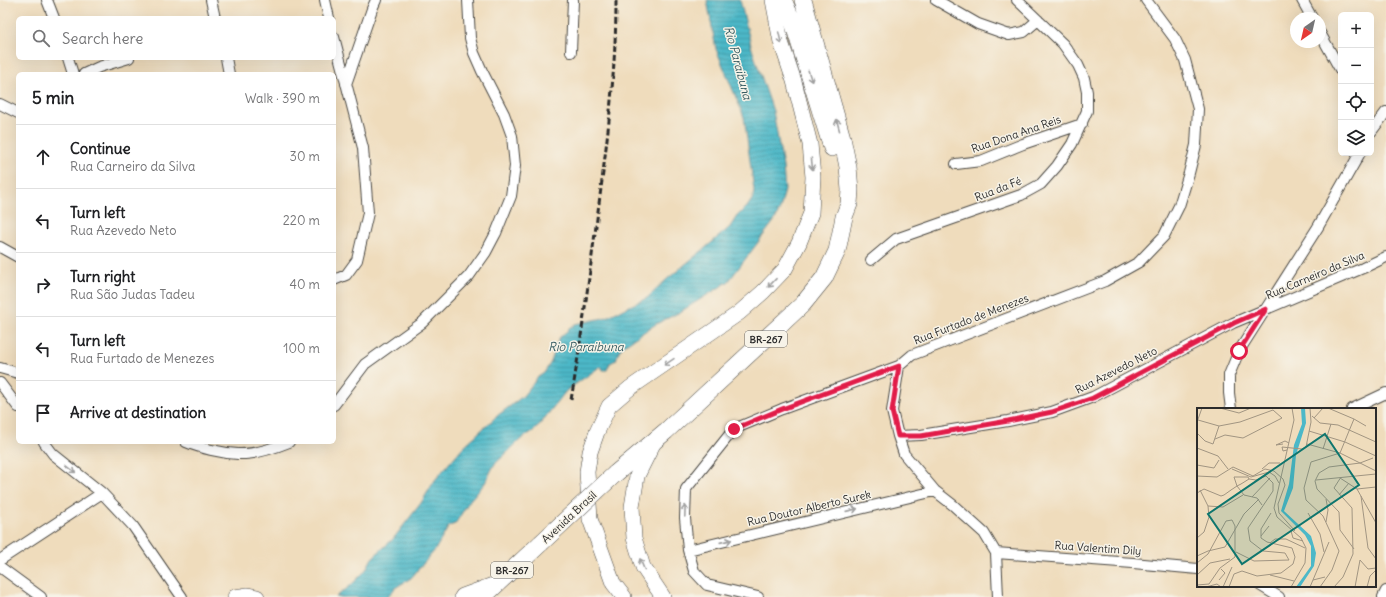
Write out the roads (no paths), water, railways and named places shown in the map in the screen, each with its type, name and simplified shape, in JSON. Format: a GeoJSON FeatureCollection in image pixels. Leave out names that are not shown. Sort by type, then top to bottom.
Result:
{"type":"FeatureCollection","features":[{"type":"Feature","properties":{"kind":"highway"},"geometry":{"type":"LineString","coordinates":[[783,0],[794,25],[832,148],[836,166],[838,203],[844,217]]}},
{"type":"Feature","properties":{"kind":"highway","name":"BR-267"},"geometry":{"type":"LineString","coordinates":[[656,439],[803,304],[824,278],[837,251],[844,217],[849,204],[850,190],[848,167],[842,138],[804,2]]}},
{"type":"Feature","properties":{"kind":"highway"},"geometry":{"type":"LineString","coordinates":[[818,99],[833,106]]}},
{"type":"Feature","properties":{"kind":"highway","name":"Avenida Brasil"},"geometry":{"type":"LineString","coordinates":[[483,597],[656,439]]}},
{"type":"Feature","properties":{"kind":"highway"},"geometry":{"type":"LineString","coordinates":[[463,597],[495,585]]}},
{"type":"Feature","properties":{"kind":"main road"},"geometry":{"type":"LineString","coordinates":[[624,597],[613,583],[590,519],[587,472],[590,452],[609,406],[630,388],[739,313],[763,292],[785,269],[799,243],[811,213],[813,177],[810,144],[794,81],[781,42],[773,0]]}},
{"type":"Feature","properties":{"kind":"main road"},"geometry":{"type":"LineString","coordinates":[[656,439],[637,476],[632,507],[634,538],[643,567],[663,597]]}},
{"type":"Feature","properties":{"kind":"main road"},"geometry":{"type":"LineString","coordinates":[[235,597],[248,595],[257,597]]}},
{"type":"Feature","properties":{"kind":"street"},"geometry":{"type":"LineString","coordinates":[[47,0],[53,16]]}},
{"type":"Feature","properties":{"kind":"street"},"geometry":{"type":"LineString","coordinates":[[211,0],[215,16]]}},
{"type":"Feature","properties":{"kind":"street"},"geometry":{"type":"LineString","coordinates":[[325,0],[329,16]]}},
{"type":"Feature","properties":{"kind":"street"},"geometry":{"type":"LineString","coordinates":[[346,84],[376,0]]}},
{"type":"Feature","properties":{"kind":"street"},"geometry":{"type":"LineString","coordinates":[[336,402],[365,364],[422,323],[469,276],[486,252],[496,233],[511,196],[515,166],[512,136],[504,114],[474,53],[470,38],[468,0]]}},
{"type":"Feature","properties":{"kind":"street"},"geometry":{"type":"LineString","coordinates":[[572,52],[573,0]]}},
{"type":"Feature","properties":{"kind":"street"},"geometry":{"type":"LineString","coordinates":[[936,0],[978,24],[1009,35],[1024,32],[1038,20]]}},
{"type":"Feature","properties":{"kind":"street","name":"Rua da Fé"},"geometry":{"type":"LineString","coordinates":[[871,260],[896,239],[1021,195],[1041,184],[1057,166],[1072,144],[1087,111],[1087,92],[1084,78],[1078,65],[1063,44],[1017,0]]}},
{"type":"Feature","properties":{"kind":"street","name":"Rua Furtado de Menezes"},"geometry":{"type":"LineString","coordinates":[[758,597],[707,585],[694,571],[688,550],[685,518],[686,489],[734,429],[782,409],[899,366],[912,355],[1105,281],[1139,262],[1164,236],[1179,206],[1189,173],[1196,145],[1198,109],[1185,60],[1175,38],[1146,0]]}},
{"type":"Feature","properties":{"kind":"street"},"geometry":{"type":"LineString","coordinates":[[1302,0],[1309,12]]}},
{"type":"Feature","properties":{"kind":"street"},"geometry":{"type":"LineString","coordinates":[[1326,44],[1338,66]]}},
{"type":"Feature","properties":{"kind":"street"},"geometry":{"type":"LineString","coordinates":[[336,45],[363,148],[368,213],[357,260],[346,275],[336,279]]}},
{"type":"Feature","properties":{"kind":"street"},"geometry":{"type":"LineString","coordinates":[[69,60],[72,72]]}},
{"type":"Feature","properties":{"kind":"street"},"geometry":{"type":"LineString","coordinates":[[88,72],[122,60]]}},
{"type":"Feature","properties":{"kind":"street"},"geometry":{"type":"LineString","coordinates":[[226,60],[229,72]]}},
{"type":"Feature","properties":{"kind":"street"},"geometry":{"type":"LineString","coordinates":[[0,104],[16,112]]}},
{"type":"Feature","properties":{"kind":"street"},"geometry":{"type":"LineString","coordinates":[[1374,127],[1386,112]]}},
{"type":"Feature","properties":{"kind":"street","name":"Rua Dona Ana Reis"},"geometry":{"type":"LineString","coordinates":[[956,164],[982,161],[1023,144],[1082,124]]}},
{"type":"Feature","properties":{"kind":"street"},"geometry":{"type":"LineString","coordinates":[[1266,309],[1318,227],[1358,156]]}},
{"type":"Feature","properties":{"kind":"street"},"geometry":{"type":"LineString","coordinates":[[0,247],[16,256]]}},
{"type":"Feature","properties":{"kind":"street","name":"Rua Carneiro da Silva"},"geometry":{"type":"LineString","coordinates":[[1231,408],[1229,375],[1239,351],[1266,309],[1386,257]]}},
{"type":"Feature","properties":{"kind":"street","name":"Rua Azevedo Neto"},"geometry":{"type":"LineString","coordinates":[[898,436],[921,436],[1008,421],[1052,412],[1093,398],[1234,323],[1266,309]]}},
{"type":"Feature","properties":{"kind":"street"},"geometry":{"type":"LineString","coordinates":[[899,366],[892,411],[904,454],[935,491],[984,533],[996,553],[998,597]]}},
{"type":"Feature","properties":{"kind":"street"},"geometry":{"type":"LineString","coordinates":[[0,368],[16,372]]}},
{"type":"Feature","properties":{"kind":"street"},"geometry":{"type":"LineString","coordinates":[[0,383],[16,404]]}},
{"type":"Feature","properties":{"kind":"street"},"geometry":{"type":"LineString","coordinates":[[1354,408],[1386,392]]}},
{"type":"Feature","properties":{"kind":"street"},"geometry":{"type":"LineString","coordinates":[[46,444],[53,454],[102,492],[133,526],[182,597]]}},
{"type":"Feature","properties":{"kind":"street"},"geometry":{"type":"LineString","coordinates":[[191,444],[198,447],[238,454],[265,450],[283,444]]}},
{"type":"Feature","properties":{"kind":"street","name":"Rua Doutor Alberto Surek"},"geometry":{"type":"LineString","coordinates":[[688,550],[935,491]]}},
{"type":"Feature","properties":{"kind":"street"},"geometry":{"type":"LineString","coordinates":[[0,560],[102,492]]}},
{"type":"Feature","properties":{"kind":"street","name":"Rua Valentim Dily"},"geometry":{"type":"LineString","coordinates":[[996,553],[1197,569]]}},
{"type":"Feature","properties":{"kind":"street"},"geometry":{"type":"LineString","coordinates":[[0,566],[41,597]]}},
{"type":"Feature","properties":{"kind":"street"},"geometry":{"type":"LineString","coordinates":[[613,583],[619,597]]}},
{"type":"Feature","properties":{"kind":"street"},"geometry":{"type":"LineString","coordinates":[[1263,587],[1279,597]]}},
{"type":"Feature","properties":{"kind":"street"},"geometry":{"type":"LineString","coordinates":[[1383,597],[1386,591]]}},
{"type":"Feature","properties":{"kind":"water","name":"Rio Paraibuna"},"geometry":{"type":"Polygon","coordinates":[[[707,0],[740,0],[752,49],[773,111],[783,167],[785,190],[780,209],[775,220],[728,282],[680,312],[656,324],[627,343],[619,351],[616,360],[610,363],[607,370],[603,370],[601,366],[566,391],[536,429],[520,440],[494,465],[485,483],[470,500],[455,524],[449,526],[435,550],[411,578],[395,588],[388,597],[336,597],[365,571],[372,558],[393,539],[421,503],[435,480],[463,447],[497,416],[523,396],[538,377],[544,373],[551,362],[559,338],[575,324],[604,318],[647,298],[666,280],[730,227],[737,216],[747,207],[753,198],[754,190],[744,117],[716,49],[707,0]]]}},
{"type":"Feature","properties":{"kind":"railway"},"geometry":{"type":"LineString","coordinates":[[571,400],[607,142],[616,28],[616,0]]}}]}
